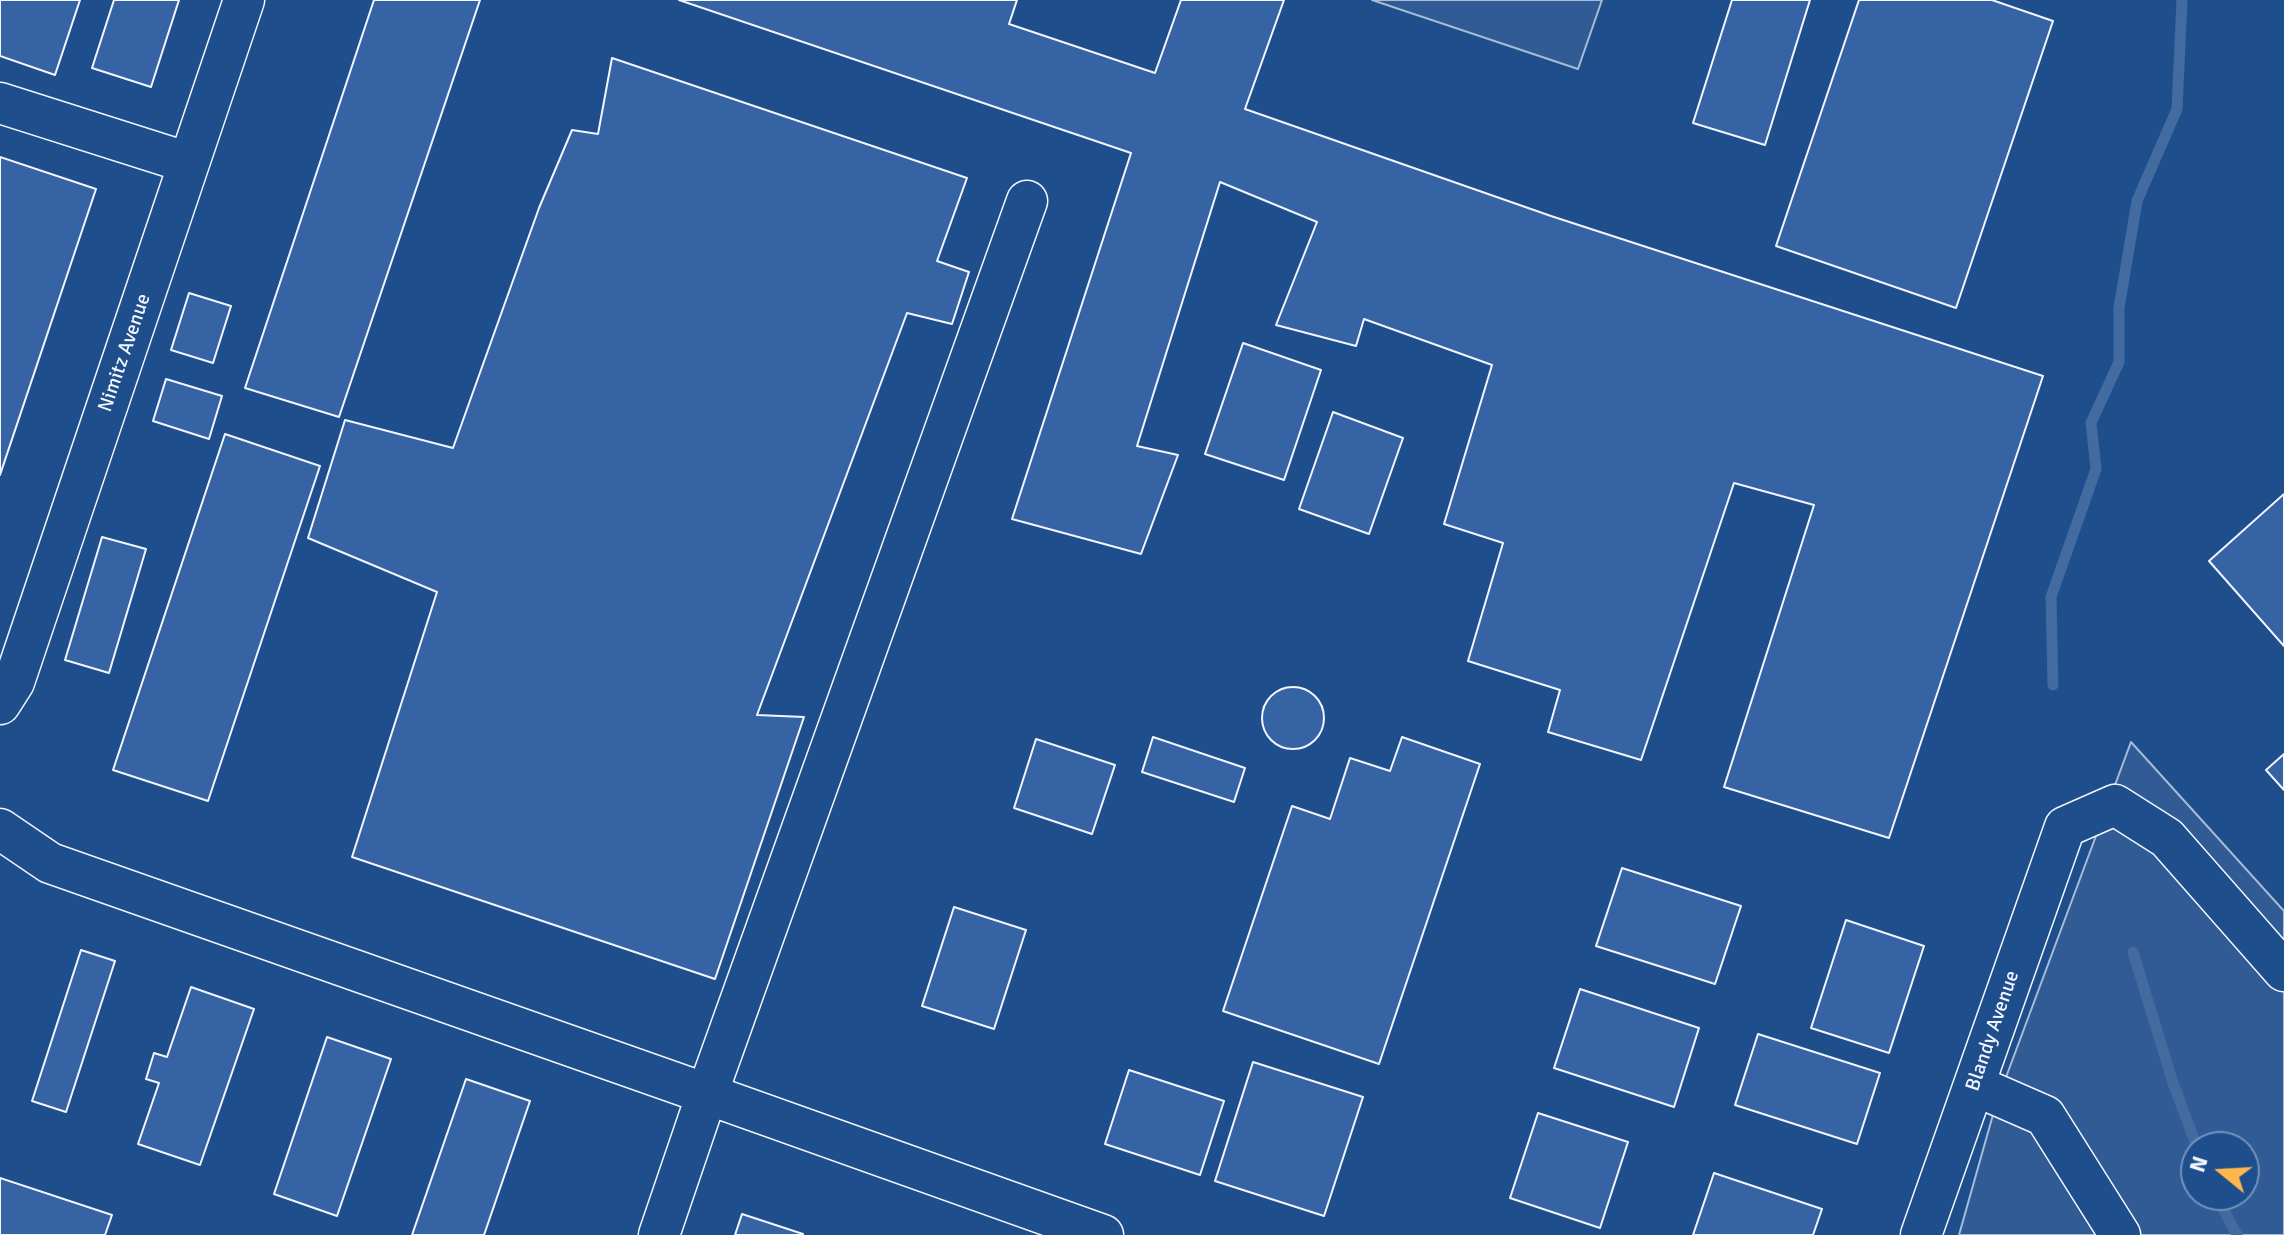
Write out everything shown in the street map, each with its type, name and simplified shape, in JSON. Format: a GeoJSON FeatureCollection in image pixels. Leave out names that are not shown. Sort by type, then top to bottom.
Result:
{"type":"FeatureCollection","features":[{"type":"Feature","properties":{"kind":"lane","name":"Nimitz Avenue"},"geometry":{"type":"LineString","coordinates":[[0,704],[14,682],[244,0]]}},
{"type":"Feature","properties":{"kind":"lane"},"geometry":{"type":"LineString","coordinates":[[0,103],[189,163]]}},
{"type":"Feature","properties":{"kind":"lane"},"geometry":{"type":"LineString","coordinates":[[659,1235],[1027,201]]}},
{"type":"Feature","properties":{"kind":"lane","name":"Blandy Avenue"},"geometry":{"type":"LineString","coordinates":[[1921,1235],[2065,827],[2115,805],[2167,838],[2284,971]]}},
{"type":"Feature","properties":{"kind":"lane"},"geometry":{"type":"LineString","coordinates":[[0,829],[50,863],[1103,1235]]}},
{"type":"Feature","properties":{"kind":"lane"},"geometry":{"type":"LineString","coordinates":[[1974,1085],[2045,1116],[2120,1235]]}},
{"type":"Feature","properties":{"kind":"shaded area"},"geometry":{"type":"Polygon","coordinates":[[[1372,0],[1602,0],[1578,69],[1372,0]]]}},
{"type":"Feature","properties":{"kind":"shaded area"},"geometry":{"type":"Polygon","coordinates":[[[2131,742],[2284,911],[2284,1235],[1959,1235],[1996,1104],[2131,742]]]}},
{"type":"Feature","properties":{"kind":"building"},"geometry":{"type":"Polygon","coordinates":[[[0,0],[80,0],[55,75],[0,56],[0,0]]]}},
{"type":"Feature","properties":{"kind":"building"},"geometry":{"type":"Polygon","coordinates":[[[114,0],[179,0],[151,87],[92,68],[114,0]]]}},
{"type":"Feature","properties":{"kind":"building"},"geometry":{"type":"Polygon","coordinates":[[[374,0],[480,0],[339,417],[245,388],[374,0]]]}},
{"type":"Feature","properties":{"kind":"building"},"geometry":{"type":"Polygon","coordinates":[[[679,0],[1017,0],[1009,24],[1155,73],[1181,0],[1284,0],[1245,109],[1551,216],[2043,376],[1889,838],[1724,787],[1814,505],[1734,483],[1641,760],[1548,732],[1560,690],[1468,661],[1503,543],[1444,524],[1492,365],[1364,319],[1356,346],[1276,325],[1317,222],[1220,182],[1137,446],[1178,455],[1141,554],[1012,519],[1131,153],[679,0]]]}},
{"type":"Feature","properties":{"kind":"building"},"geometry":{"type":"Polygon","coordinates":[[[1732,0],[1810,0],[1765,145],[1693,123],[1732,0]]]}},
{"type":"Feature","properties":{"kind":"building"},"geometry":{"type":"Polygon","coordinates":[[[1859,0],[1992,0],[2053,21],[1956,308],[1776,246],[1859,0]]]}},
{"type":"Feature","properties":{"kind":"building"},"geometry":{"type":"Polygon","coordinates":[[[612,58],[967,178],[937,261],[969,272],[952,324],[907,313],[757,715],[804,717],[715,979],[352,857],[437,592],[308,538],[345,420],[453,448],[539,208],[572,130],[598,134],[612,58]]]}},
{"type":"Feature","properties":{"kind":"building"},"geometry":{"type":"Polygon","coordinates":[[[0,157],[96,189],[0,475],[0,157]]]}},
{"type":"Feature","properties":{"kind":"building"},"geometry":{"type":"Polygon","coordinates":[[[189,293],[231,306],[213,363],[171,350],[189,293]]]}},
{"type":"Feature","properties":{"kind":"building"},"geometry":{"type":"Polygon","coordinates":[[[1243,343],[1321,370],[1284,480],[1205,454],[1243,343]]]}},
{"type":"Feature","properties":{"kind":"building"},"geometry":{"type":"Polygon","coordinates":[[[166,379],[222,396],[209,439],[153,421],[166,379]]]}},
{"type":"Feature","properties":{"kind":"building"},"geometry":{"type":"Polygon","coordinates":[[[1333,412],[1403,438],[1369,534],[1299,509],[1333,412]]]}},
{"type":"Feature","properties":{"kind":"building"},"geometry":{"type":"Polygon","coordinates":[[[225,434],[320,466],[208,801],[113,770],[225,434]]]}},
{"type":"Feature","properties":{"kind":"building"},"geometry":{"type":"Polygon","coordinates":[[[2284,494],[2284,646],[2209,561],[2284,494]]]}},
{"type":"Feature","properties":{"kind":"building"},"geometry":{"type":"Polygon","coordinates":[[[102,537],[146,549],[109,673],[65,660],[102,537]]]}},
{"type":"Feature","properties":{"kind":"building"},"geometry":{"type":"Polygon","coordinates":[[[1287,687],[1299,687],[1315,696],[1322,706],[1322,730],[1315,740],[1299,749],[1287,749],[1267,735],[1262,724],[1262,712],[1276,692],[1287,687]]]}},
{"type":"Feature","properties":{"kind":"building"},"geometry":{"type":"Polygon","coordinates":[[[1153,737],[1245,768],[1234,802],[1142,772],[1153,737]]]}},
{"type":"Feature","properties":{"kind":"building"},"geometry":{"type":"Polygon","coordinates":[[[1402,737],[1480,764],[1379,1064],[1223,1011],[1292,806],[1330,819],[1350,758],[1390,771],[1402,737]]]}},
{"type":"Feature","properties":{"kind":"building"},"geometry":{"type":"Polygon","coordinates":[[[1036,739],[1115,765],[1092,834],[1014,808],[1036,739]]]}},
{"type":"Feature","properties":{"kind":"building"},"geometry":{"type":"Polygon","coordinates":[[[2284,754],[2284,790],[2266,770],[2284,754]]]}},
{"type":"Feature","properties":{"kind":"building"},"geometry":{"type":"Polygon","coordinates":[[[1622,868],[1741,906],[1715,984],[1596,946],[1622,868]]]}},
{"type":"Feature","properties":{"kind":"building"},"geometry":{"type":"Polygon","coordinates":[[[954,907],[1026,930],[994,1029],[922,1006],[954,907]]]}},
{"type":"Feature","properties":{"kind":"building"},"geometry":{"type":"Polygon","coordinates":[[[1846,920],[1924,946],[1889,1053],[1811,1028],[1846,920]]]}},
{"type":"Feature","properties":{"kind":"building"},"geometry":{"type":"Polygon","coordinates":[[[81,950],[115,961],[66,1112],[32,1101],[81,950]]]}},
{"type":"Feature","properties":{"kind":"building"},"geometry":{"type":"Polygon","coordinates":[[[191,987],[254,1009],[200,1165],[138,1144],[159,1083],[146,1079],[154,1053],[167,1057],[191,987]]]}},
{"type":"Feature","properties":{"kind":"building"},"geometry":{"type":"Polygon","coordinates":[[[1580,989],[1699,1028],[1674,1107],[1554,1068],[1580,989]]]}},
{"type":"Feature","properties":{"kind":"building"},"geometry":{"type":"Polygon","coordinates":[[[1758,1034],[1880,1073],[1857,1144],[1735,1105],[1758,1034]]]}},
{"type":"Feature","properties":{"kind":"building"},"geometry":{"type":"Polygon","coordinates":[[[327,1037],[391,1059],[337,1216],[274,1194],[327,1037]]]}},
{"type":"Feature","properties":{"kind":"building"},"geometry":{"type":"Polygon","coordinates":[[[1253,1062],[1363,1097],[1324,1216],[1215,1181],[1253,1062]]]}},
{"type":"Feature","properties":{"kind":"building"},"geometry":{"type":"Polygon","coordinates":[[[1129,1070],[1224,1101],[1200,1175],[1105,1144],[1129,1070]]]}},
{"type":"Feature","properties":{"kind":"building"},"geometry":{"type":"Polygon","coordinates":[[[466,1079],[530,1101],[484,1235],[412,1235],[466,1079]]]}},
{"type":"Feature","properties":{"kind":"building"},"geometry":{"type":"Polygon","coordinates":[[[1538,1113],[1628,1142],[1600,1228],[1510,1198],[1538,1113]]]}},
{"type":"Feature","properties":{"kind":"building"},"geometry":{"type":"Polygon","coordinates":[[[1714,1173],[1822,1209],[1813,1235],[1693,1235],[1714,1173]]]}},
{"type":"Feature","properties":{"kind":"building"},"geometry":{"type":"Polygon","coordinates":[[[0,1178],[112,1215],[105,1235],[0,1235],[0,1178]]]}},
{"type":"Feature","properties":{"kind":"building"},"geometry":{"type":"Polygon","coordinates":[[[742,1214],[803,1234],[735,1235],[742,1214]]]}},
{"type":"Feature","properties":{"kind":"waterway"},"geometry":{"type":"LineString","coordinates":[[2053,685],[2051,597],[2096,469],[2091,423],[2119,362],[2119,308],[2137,201],[2177,109],[2182,0]]}},
{"type":"Feature","properties":{"kind":"waterway"},"geometry":{"type":"LineString","coordinates":[[2133,952],[2191,1131]]}},
{"type":"Feature","properties":{"kind":"waterway"},"geometry":{"type":"LineString","coordinates":[[2224,1211],[2237,1235]]}}]}
